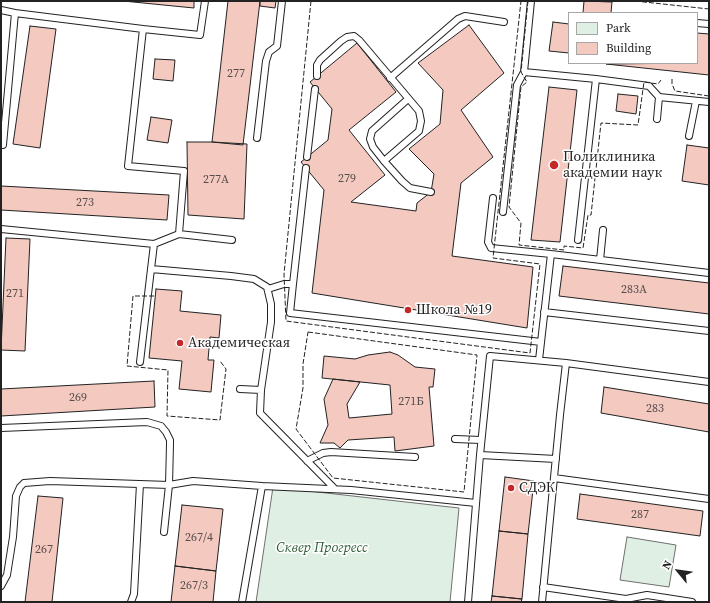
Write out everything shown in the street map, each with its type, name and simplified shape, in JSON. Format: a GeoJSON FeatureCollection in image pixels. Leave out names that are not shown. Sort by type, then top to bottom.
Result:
{"type":"FeatureCollection","features":[{"type":"Feature","properties":{"kind":"lane"},"geometry":{"type":"LineString","coordinates":[[1,10],[15,13],[200,35],[205,1]]}},
{"type":"Feature","properties":{"kind":"lane"},"geometry":{"type":"LineString","coordinates":[[257,138],[266,61],[269,52],[277,46],[282,1]]}},
{"type":"Feature","properties":{"kind":"lane"},"geometry":{"type":"LineString","coordinates":[[503,212],[517,85],[524,72],[531,1]]}},
{"type":"Feature","properties":{"kind":"lane"},"geometry":{"type":"LineString","coordinates":[[1,145],[3,145],[15,13]]}},
{"type":"Feature","properties":{"kind":"lane"},"geometry":{"type":"LineString","coordinates":[[390,78],[458,19],[465,16],[504,22]]}},
{"type":"Feature","properties":{"kind":"lane"},"geometry":{"type":"LineString","coordinates":[[698,23],[709,24]]}},
{"type":"Feature","properties":{"kind":"lane"},"geometry":{"type":"LineString","coordinates":[[143,29],[128,166],[184,171],[179,234]]}},
{"type":"Feature","properties":{"kind":"lane"},"geometry":{"type":"LineString","coordinates":[[317,76],[320,60],[347,37],[354,36],[419,111],[421,121],[419,131],[384,161]]}},
{"type":"Feature","properties":{"kind":"lane"},"geometry":{"type":"LineString","coordinates":[[524,72],[649,86],[659,97],[709,102]]}},
{"type":"Feature","properties":{"kind":"lane"},"geometry":{"type":"LineString","coordinates":[[578,240],[596,79]]}},
{"type":"Feature","properties":{"kind":"lane"},"geometry":{"type":"LineString","coordinates":[[307,157],[315,89]]}},
{"type":"Feature","properties":{"kind":"lane"},"geometry":{"type":"LineString","coordinates":[[656,119],[659,97]]}},
{"type":"Feature","properties":{"kind":"lane"},"geometry":{"type":"LineString","coordinates":[[408,99],[372,131],[370,139],[373,147],[384,161],[410,188],[431,192]]}},
{"type":"Feature","properties":{"kind":"lane"},"geometry":{"type":"LineString","coordinates":[[689,136],[696,101]]}},
{"type":"Feature","properties":{"kind":"lane"},"geometry":{"type":"LineString","coordinates":[[306,168],[290,312],[541,342]]}},
{"type":"Feature","properties":{"kind":"lane"},"geometry":{"type":"LineString","coordinates":[[493,198],[488,242],[491,248],[709,273]]}},
{"type":"Feature","properties":{"kind":"lane"},"geometry":{"type":"LineString","coordinates":[[1,229],[154,244],[179,234],[232,240]]}},
{"type":"Feature","properties":{"kind":"lane"},"geometry":{"type":"LineString","coordinates":[[600,260],[603,230]]}},
{"type":"Feature","properties":{"kind":"lane"},"geometry":{"type":"LineString","coordinates":[[140,362],[154,244]]}},
{"type":"Feature","properties":{"kind":"lane"},"geometry":{"type":"LineString","coordinates":[[539,360],[551,254]]}},
{"type":"Feature","properties":{"kind":"lane"},"geometry":{"type":"LineString","coordinates":[[151,269],[254,279],[267,287],[271,304],[271,322],[261,390],[260,414],[335,489]]}},
{"type":"Feature","properties":{"kind":"lane"},"geometry":{"type":"LineString","coordinates":[[268,289],[284,284],[293,284]]}},
{"type":"Feature","properties":{"kind":"lane"},"geometry":{"type":"LineString","coordinates":[[544,312],[709,331]]}},
{"type":"Feature","properties":{"kind":"lane"},"geometry":{"type":"LineString","coordinates":[[468,602],[490,356],[566,363],[709,382]]}},
{"type":"Feature","properties":{"kind":"lane"},"geometry":{"type":"LineString","coordinates":[[542,602],[560,409],[566,363]]}},
{"type":"Feature","properties":{"kind":"lane"},"geometry":{"type":"LineString","coordinates":[[240,389],[261,390]]}},
{"type":"Feature","properties":{"kind":"lane"},"geometry":{"type":"LineString","coordinates":[[1,428],[147,422],[155,424],[165,430],[170,440],[169,485],[164,532]]}},
{"type":"Feature","properties":{"kind":"lane"},"geometry":{"type":"LineString","coordinates":[[454,439],[482,440]]}},
{"type":"Feature","properties":{"kind":"lane"},"geometry":{"type":"LineString","coordinates":[[307,461],[331,452],[415,457]]}},
{"type":"Feature","properties":{"kind":"lane"},"geometry":{"type":"LineString","coordinates":[[480,455],[556,459]]}},
{"type":"Feature","properties":{"kind":"lane"},"geometry":{"type":"LineString","coordinates":[[554,478],[709,499]]}},
{"type":"Feature","properties":{"kind":"lane"},"geometry":{"type":"LineString","coordinates":[[1,586],[7,575],[13,537],[16,496],[20,487],[24,483],[50,481],[169,485],[193,481],[335,489],[476,503]]}},
{"type":"Feature","properties":{"kind":"lane"},"geometry":{"type":"LineString","coordinates":[[130,602],[134,594],[140,484]]}},
{"type":"Feature","properties":{"kind":"lane"},"geometry":{"type":"LineString","coordinates":[[242,602],[262,486]]}},
{"type":"Feature","properties":{"kind":"lane"},"geometry":{"type":"LineString","coordinates":[[543,587],[626,599],[647,595],[692,602]]}},
{"type":"Feature","properties":{"kind":"green space","name":"Сквер Прогресс"},"geometry":{"type":"Polygon","coordinates":[[[273,487],[459,508],[450,602],[256,602],[273,487]]]}},
{"type":"Feature","properties":{"kind":"green space"},"geometry":{"type":"Polygon","coordinates":[[[627,537],[676,545],[669,587],[620,580],[627,537]]]}},
{"type":"Feature","properties":{"kind":"building"},"geometry":{"type":"Polygon","coordinates":[[[123,1],[194,1],[194,8],[123,1]]]}},
{"type":"Feature","properties":{"kind":"building"},"geometry":{"type":"Polygon","coordinates":[[[228,1],[260,1],[243,145],[212,142],[228,1]]]}},
{"type":"Feature","properties":{"kind":"building"},"geometry":{"type":"Polygon","coordinates":[[[260,1],[276,1],[275,8],[260,6],[260,1]]]}},
{"type":"Feature","properties":{"kind":"building"},"geometry":{"type":"Polygon","coordinates":[[[584,1],[612,2],[611,12],[583,12],[584,1]]]}},
{"type":"Feature","properties":{"kind":"building"},"geometry":{"type":"Polygon","coordinates":[[[553,22],[568,24],[568,53],[549,51],[553,22]]]}},
{"type":"Feature","properties":{"kind":"building"},"geometry":{"type":"Polygon","coordinates":[[[469,25],[504,73],[461,110],[493,157],[461,183],[452,256],[533,267],[527,328],[312,293],[324,190],[301,162],[328,140],[332,109],[310,82],[357,43],[396,92],[349,130],[385,175],[351,202],[416,211],[417,203],[431,192],[434,174],[409,149],[440,124],[443,90],[418,63],[469,25]]]}},
{"type":"Feature","properties":{"kind":"building"},"geometry":{"type":"Polygon","coordinates":[[[30,26],[56,29],[40,148],[13,144],[30,26]]]}},
{"type":"Feature","properties":{"kind":"building"},"geometry":{"type":"Polygon","coordinates":[[[698,33],[709,34],[709,75],[606,64],[698,64],[698,33]]]}},
{"type":"Feature","properties":{"kind":"building"},"geometry":{"type":"Polygon","coordinates":[[[155,59],[175,60],[173,81],[153,79],[155,59]]]}},
{"type":"Feature","properties":{"kind":"building","name":"Поликлиника академии наук"},"geometry":{"type":"Polygon","coordinates":[[[549,87],[577,90],[560,242],[531,240],[549,87]]]}},
{"type":"Feature","properties":{"kind":"building"},"geometry":{"type":"Polygon","coordinates":[[[618,94],[638,96],[636,114],[616,111],[618,94]]]}},
{"type":"Feature","properties":{"kind":"building"},"geometry":{"type":"Polygon","coordinates":[[[151,117],[172,120],[168,143],[147,140],[151,117]]]}},
{"type":"Feature","properties":{"kind":"building"},"geometry":{"type":"Polygon","coordinates":[[[187,142],[247,144],[244,219],[188,215],[187,142]]]}},
{"type":"Feature","properties":{"kind":"building"},"geometry":{"type":"Polygon","coordinates":[[[687,145],[709,148],[709,185],[682,181],[687,145]]]}},
{"type":"Feature","properties":{"kind":"building"},"geometry":{"type":"Polygon","coordinates":[[[1,186],[169,195],[167,220],[1,210],[1,186]]]}},
{"type":"Feature","properties":{"kind":"building"},"geometry":{"type":"Polygon","coordinates":[[[6,238],[30,239],[25,351],[1,350],[6,238]]]}},
{"type":"Feature","properties":{"kind":"building"},"geometry":{"type":"Polygon","coordinates":[[[563,266],[709,283],[709,314],[559,296],[563,266]]]}},
{"type":"Feature","properties":{"kind":"building","name":"Академическая"},"geometry":{"type":"Polygon","coordinates":[[[156,289],[182,291],[180,311],[221,315],[219,338],[210,337],[208,360],[214,360],[211,392],[179,389],[182,361],[149,358],[156,289]]]}},
{"type":"Feature","properties":{"kind":"building"},"geometry":{"type":"Polygon","coordinates":[[[390,352],[398,355],[415,367],[435,369],[433,387],[429,387],[434,446],[395,451],[394,437],[348,440],[340,448],[334,443],[320,443],[328,425],[324,399],[333,379],[322,378],[324,356],[355,359],[368,355],[390,352]],[[360,382],[347,404],[349,418],[392,414],[390,385],[360,382]]]}},
{"type":"Feature","properties":{"kind":"building"},"geometry":{"type":"Polygon","coordinates":[[[154,381],[155,407],[1,416],[1,389],[154,381]]]}},
{"type":"Feature","properties":{"kind":"building"},"geometry":{"type":"Polygon","coordinates":[[[604,387],[709,404],[709,432],[601,413],[604,387]]]}},
{"type":"Feature","properties":{"kind":"building"},"geometry":{"type":"Polygon","coordinates":[[[505,477],[534,481],[528,534],[499,531],[505,477]]]}},
{"type":"Feature","properties":{"kind":"building"},"geometry":{"type":"Polygon","coordinates":[[[580,494],[703,511],[700,536],[577,519],[580,494]]]}},
{"type":"Feature","properties":{"kind":"building"},"geometry":{"type":"Polygon","coordinates":[[[38,496],[63,498],[52,602],[25,602],[38,496]]]}},
{"type":"Feature","properties":{"kind":"building"},"geometry":{"type":"Polygon","coordinates":[[[182,505],[223,509],[216,571],[175,566],[182,505]]]}},
{"type":"Feature","properties":{"kind":"building"},"geometry":{"type":"Polygon","coordinates":[[[499,531],[528,534],[522,599],[492,596],[499,531]]]}},
{"type":"Feature","properties":{"kind":"building"},"geometry":{"type":"Polygon","coordinates":[[[175,566],[216,571],[213,602],[171,602],[175,566]]]}},
{"type":"Feature","properties":{"kind":"building"},"geometry":{"type":"Polygon","coordinates":[[[492,596],[522,599],[521,602],[491,602],[492,596]]]}},
{"type":"Feature","properties":{"kind":"fence"},"geometry":{"type":"LineString","coordinates":[[311,1],[284,274],[286,321],[530,353],[540,264],[493,258],[521,1]]}},
{"type":"Feature","properties":{"kind":"fence"},"geometry":{"type":"LineString","coordinates":[[528,1],[521,72],[527,82],[521,87],[509,207],[521,223],[519,245],[564,250],[564,246],[583,248],[588,215],[591,215],[601,123],[638,125],[644,82],[658,84],[661,80]]}},
{"type":"Feature","properties":{"kind":"fence"},"geometry":{"type":"LineString","coordinates":[[635,1],[709,9]]}},
{"type":"Feature","properties":{"kind":"fence"},"geometry":{"type":"LineString","coordinates":[[672,79],[672,84],[675,91],[709,96]]}},
{"type":"Feature","properties":{"kind":"fence"},"geometry":{"type":"LineString","coordinates":[[154,296],[133,296],[127,366],[168,370],[167,416],[220,420],[226,369],[220,361]]}},
{"type":"Feature","properties":{"kind":"fence"},"geometry":{"type":"LineString","coordinates":[[308,332],[477,355],[464,492],[333,478],[296,429],[303,388],[303,364],[308,332]]}},
{"type":"Feature","properties":{"kind":"place","name":"Поликлиника академии наук"},"geometry":{"type":"Point","coordinates":[554,165]}},
{"type":"Feature","properties":{"kind":"place","name":"Школа №19"},"geometry":{"type":"Point","coordinates":[408,310]}},
{"type":"Feature","properties":{"kind":"place","name":"Академическая"},"geometry":{"type":"Point","coordinates":[180,343]}},
{"type":"Feature","properties":{"kind":"place","name":"СДЭК"},"geometry":{"type":"Point","coordinates":[511,488]}}]}
